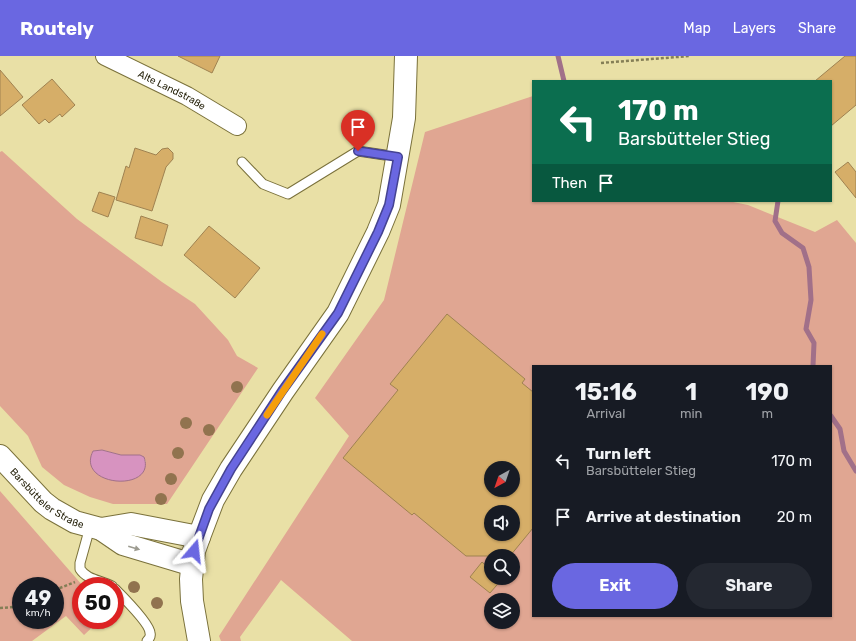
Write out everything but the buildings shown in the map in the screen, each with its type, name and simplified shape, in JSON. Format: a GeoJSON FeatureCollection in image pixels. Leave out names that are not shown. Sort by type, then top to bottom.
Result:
{"type":"FeatureCollection","features":[{"type":"Feature","properties":{"kind":"main road"},"geometry":{"type":"LineString","coordinates":[[199,641],[192,601],[191,579],[194,551],[213,500],[231,469],[282,391],[338,313],[378,232],[389,205],[398,157],[404,118],[406,56]]}},
{"type":"Feature","properties":{"kind":"main road","name":"Barsbütteler Straße"},"geometry":{"type":"LineString","coordinates":[[0,456],[36,495],[52,509],[75,522],[96,528],[123,544],[193,565]]}},
{"type":"Feature","properties":{"kind":"main road"},"geometry":{"type":"LineString","coordinates":[[96,528],[131,524],[199,537]]}},
{"type":"Feature","properties":{"kind":"street","name":"Alte Landstraße"},"geometry":{"type":"LineString","coordinates":[[105,56],[187,96],[237,126]]}},
{"type":"Feature","properties":{"kind":"lane"},"geometry":{"type":"LineString","coordinates":[[242,162],[263,184],[288,194],[358,151],[398,157]]}},
{"type":"Feature","properties":{"kind":"lane"},"geometry":{"type":"LineString","coordinates":[[87,577],[80,569],[80,562],[96,528]]}},
{"type":"Feature","properties":{"kind":"lane"},"geometry":{"type":"LineString","coordinates":[[124,599],[146,623],[150,632],[150,638],[147,641]]}},
{"type":"Feature","properties":{"kind":"path"},"geometry":{"type":"LineString","coordinates":[[601,63],[690,56]]}},
{"type":"Feature","properties":{"kind":"path"},"geometry":{"type":"LineString","coordinates":[[0,608],[12,607]]}},
{"type":"Feature","properties":{"kind":"shaded area"},"geometry":{"type":"Polygon","coordinates":[[[532,96],[532,202],[733,202],[748,205],[815,232],[837,220],[856,243],[856,641],[352,641],[281,580],[240,637],[241,641],[221,641],[219,636],[349,436],[315,398],[384,300],[425,132],[532,96]]]}},
{"type":"Feature","properties":{"kind":"shaded area"},"geometry":{"type":"Polygon","coordinates":[[[2,151],[77,219],[162,282],[195,304],[228,340],[237,356],[258,368],[167,504],[113,504],[90,497],[64,485],[42,467],[28,436],[0,406],[0,152],[2,151]],[[103,450],[93,451],[91,455],[146,462],[144,457],[140,455],[121,455],[103,450]]]}},
{"type":"Feature","properties":{"kind":"shaded area"},"geometry":{"type":"Polygon","coordinates":[[[102,450],[121,455],[140,455],[144,457],[145,469],[139,476],[129,480],[117,481],[105,478],[95,472],[91,463],[93,451],[102,450]]]}},
{"type":"Feature","properties":{"kind":"shaded area"},"geometry":{"type":"Polygon","coordinates":[[[0,491],[75,577],[72,577],[72,622],[66,616],[64,617],[64,577],[12,577],[12,629],[48,629],[32,641],[0,641],[0,491]]]}},
{"type":"Feature","properties":{"kind":"shaded area"},"geometry":{"type":"Polygon","coordinates":[[[78,629],[90,629],[84,635],[78,629]]]}},
{"type":"Feature","properties":{"kind":"waterway"},"geometry":{"type":"LineString","coordinates":[[558,56],[564,80]]}},
{"type":"Feature","properties":{"kind":"waterway"},"geometry":{"type":"LineString","coordinates":[[778,202],[775,221],[782,233],[803,248],[809,267],[811,300],[806,329],[814,343],[813,365]]}},
{"type":"Feature","properties":{"kind":"waterway"},"geometry":{"type":"LineString","coordinates":[[832,417],[840,429],[844,451],[856,471]]}},
{"type":"Feature","properties":{"kind":"slow traffic"},"geometry":{"type":"LineString","coordinates":[[267,415],[322,334]]}},
{"type":"Feature","properties":{"kind":"route"},"geometry":{"type":"LineString","coordinates":[[194,551],[213,500],[248,442],[282,391],[338,313],[378,232],[389,205],[398,157],[358,151]]}}]}
